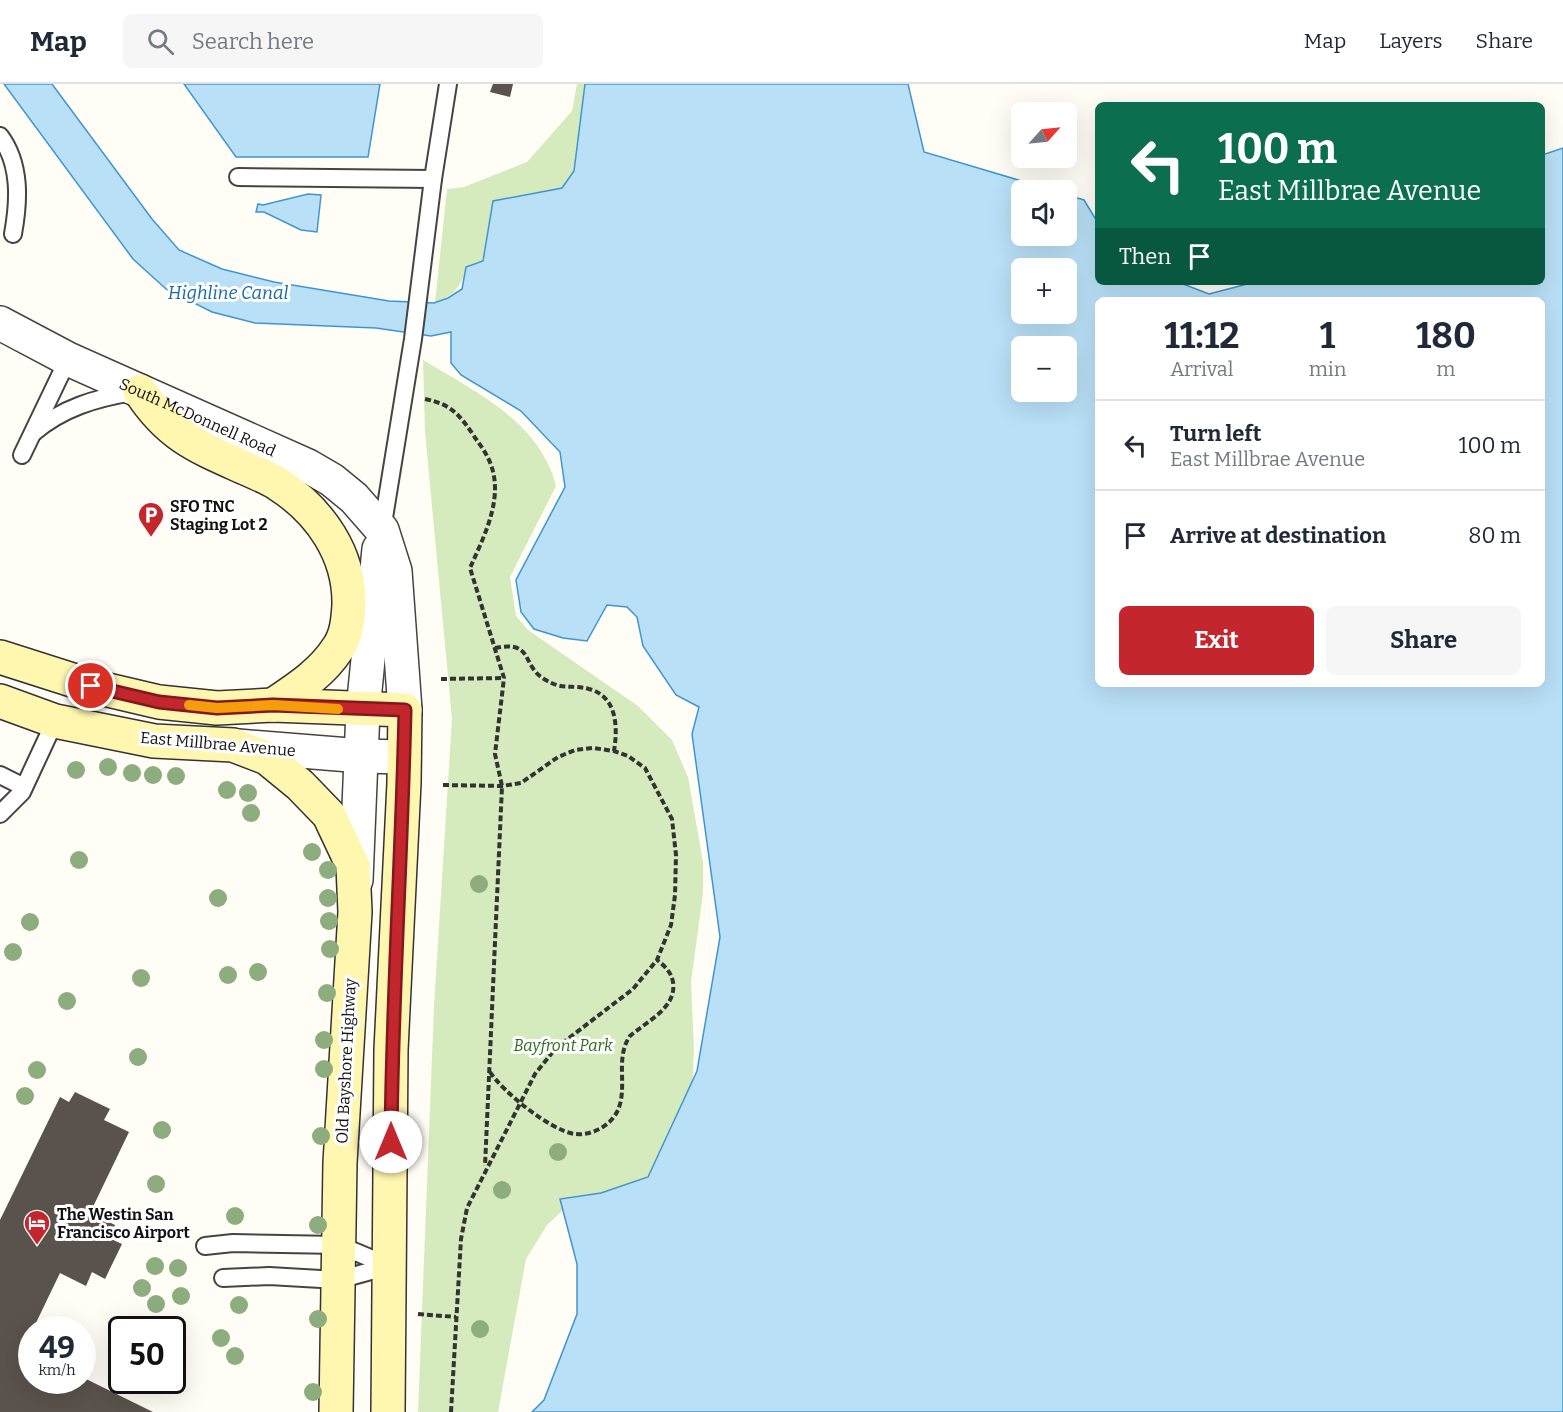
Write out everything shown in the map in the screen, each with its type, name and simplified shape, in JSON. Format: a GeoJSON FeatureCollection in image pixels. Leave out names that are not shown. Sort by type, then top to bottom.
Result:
{"type":"FeatureCollection","features":[{"type":"Feature","properties":{"kind":"main road"},"geometry":{"type":"LineString","coordinates":[[140,391],[163,422],[192,445],[277,483],[296,498],[324,525],[340,552],[349,590],[348,625],[339,647],[322,668],[273,705]]}},
{"type":"Feature","properties":{"kind":"main road"},"geometry":{"type":"LineString","coordinates":[[0,657],[91,686],[159,702],[217,708],[273,705],[405,710],[392,1050],[388,1412]]}},
{"type":"Feature","properties":{"kind":"main road"},"geometry":{"type":"LineString","coordinates":[[0,701],[35,683],[91,686]]}},
{"type":"Feature","properties":{"kind":"main road","name":"East Millbrae Avenue"},"geometry":{"type":"LineString","coordinates":[[0,701],[55,721],[154,741],[234,746]]}},
{"type":"Feature","properties":{"kind":"main road"},"geometry":{"type":"LineString","coordinates":[[234,746],[267,758],[300,785],[329,815],[353,866],[354,912]]}},
{"type":"Feature","properties":{"kind":"main road","name":"Old Bayshore Highway"},"geometry":{"type":"LineString","coordinates":[[336,1412],[340,1163],[354,912]]}},
{"type":"Feature","properties":{"kind":"street","name":"South McDonnell Road"},"geometry":{"type":"LineString","coordinates":[[0,323],[68,359],[308,466],[332,480],[354,498],[382,530],[395,572],[405,710]]}},
{"type":"Feature","properties":{"kind":"street"},"geometry":{"type":"LineString","coordinates":[[363,710],[382,530]]}},
{"type":"Feature","properties":{"kind":"street","name":"Old Bayshore Highway"},"geometry":{"type":"LineString","coordinates":[[354,912],[363,710]]}},
{"type":"Feature","properties":{"kind":"street","name":"East Millbrae Avenue"},"geometry":{"type":"LineString","coordinates":[[234,746],[404,757]]}},
{"type":"Feature","properties":{"kind":"lane"},"geometry":{"type":"LineString","coordinates":[[382,530],[413,339],[433,179],[448,84]]}},
{"type":"Feature","properties":{"kind":"lane"},"geometry":{"type":"LineString","coordinates":[[0,136],[9,148],[16,175],[17,212],[13,234]]}},
{"type":"Feature","properties":{"kind":"lane"},"geometry":{"type":"LineString","coordinates":[[238,177],[433,179]]}},
{"type":"Feature","properties":{"kind":"lane"},"geometry":{"type":"LineString","coordinates":[[22,455],[68,359]]}},
{"type":"Feature","properties":{"kind":"lane"},"geometry":{"type":"LineString","coordinates":[[33,433],[47,421],[78,406],[97,399],[140,391]]}},
{"type":"Feature","properties":{"kind":"lane"},"geometry":{"type":"LineString","coordinates":[[0,814],[22,792],[55,721]]}},
{"type":"Feature","properties":{"kind":"lane"},"geometry":{"type":"LineString","coordinates":[[0,775],[24,787]]}},
{"type":"Feature","properties":{"kind":"lane"},"geometry":{"type":"LineString","coordinates":[[205,1246],[233,1243],[339,1245],[389,1266]]}},
{"type":"Feature","properties":{"kind":"lane"},"geometry":{"type":"LineString","coordinates":[[223,1278],[269,1276],[338,1280],[389,1266]]}},
{"type":"Feature","properties":{"kind":"path"},"geometry":{"type":"LineString","coordinates":[[422,398],[442,402],[460,415],[488,458],[494,478],[494,504],[490,523],[470,568],[504,678],[495,754],[501,786],[485,1170]]}},
{"type":"Feature","properties":{"kind":"path"},"geometry":{"type":"LineString","coordinates":[[495,648],[508,645],[520,649],[541,677],[553,685],[567,688],[589,688],[608,700],[616,725],[614,751]]}},
{"type":"Feature","properties":{"kind":"path"},"geometry":{"type":"LineString","coordinates":[[441,679],[504,678]]}},
{"type":"Feature","properties":{"kind":"path"},"geometry":{"type":"LineString","coordinates":[[443,785],[501,786],[521,783],[558,757],[575,750],[593,748],[614,751],[628,756],[645,768],[672,819],[676,855],[675,895],[670,925],[657,960],[633,988],[556,1048],[535,1074],[467,1208],[462,1224],[451,1412]]}},
{"type":"Feature","properties":{"kind":"path"},"geometry":{"type":"LineString","coordinates":[[490,1071],[496,1082],[520,1103],[550,1123],[575,1134],[589,1133],[603,1127],[618,1111],[621,1099],[621,1060],[626,1041],[665,1009],[671,1000],[674,990],[672,975],[665,965],[657,960]]}},
{"type":"Feature","properties":{"kind":"path"},"geometry":{"type":"LineString","coordinates":[[417,1314],[456,1317]]}},
{"type":"Feature","properties":{"kind":"green space"},"geometry":{"type":"Polygon","coordinates":[[[577,84],[619,84],[592,181],[482,261],[466,267],[456,290],[435,303],[447,189],[464,187],[527,162],[572,111],[577,84]]]}},
{"type":"Feature","properties":{"kind":"green space","name":"Bayfront Park"},"geometry":{"type":"Polygon","coordinates":[[[423,360],[476,392],[510,417],[538,447],[548,464],[556,486],[510,577],[516,616],[528,630],[638,706],[672,740],[688,777],[703,862],[703,893],[691,982],[694,1048],[689,1133],[640,1184],[574,1200],[547,1225],[526,1259],[498,1412],[418,1412],[434,1006],[452,719],[425,432],[423,360]]]}},
{"type":"Feature","properties":{"kind":"water","name":"Highline Canal"},"geometry":{"type":"Polygon","coordinates":[[[4,84],[52,84],[152,219],[179,250],[222,269],[274,282],[389,301],[434,303],[462,289],[466,267],[483,261],[493,201],[562,188],[574,171],[585,84],[908,84],[924,152],[1018,180],[1011,180],[1011,246],[1077,246],[1077,198],[1084,200],[1095,218],[1095,285],[1186,285],[1209,294],[1244,285],[1545,285],[1545,154],[1563,148],[1563,1412],[532,1412],[544,1400],[577,1314],[577,1264],[560,1199],[601,1193],[648,1177],[697,1071],[720,937],[692,734],[699,707],[676,695],[643,646],[637,617],[627,607],[607,605],[587,641],[563,638],[534,629],[521,612],[516,580],[565,487],[560,452],[521,411],[461,375],[451,363],[451,332],[431,336],[376,328],[255,323],[212,312],[166,289],[133,259],[4,84]]]}},
{"type":"Feature","properties":{"kind":"water"},"geometry":{"type":"Polygon","coordinates":[[[184,84],[380,84],[368,157],[236,157],[184,84]]]}},
{"type":"Feature","properties":{"kind":"water"},"geometry":{"type":"Polygon","coordinates":[[[308,194],[321,195],[317,232],[301,230],[264,212],[256,212],[258,204],[263,205],[308,194]]]}},
{"type":"Feature","properties":{"kind":"building"},"geometry":{"type":"Polygon","coordinates":[[[493,84],[513,84],[510,97],[490,92],[493,84]]]}},
{"type":"Feature","properties":{"kind":"building","name":"The Westin San Francisco Airport"},"geometry":{"type":"Polygon","coordinates":[[[75,1092],[110,1109],[104,1120],[129,1132],[90,1213],[115,1225],[109,1238],[122,1244],[105,1279],[92,1272],[86,1286],[60,1273],[39,1316],[18,1316],[18,1394],[96,1394],[96,1384],[108,1390],[108,1394],[116,1394],[153,1412],[0,1412],[0,1220],[60,1097],[69,1102],[75,1092]]]}},
{"type":"Feature","properties":{"kind":"slow traffic"},"geometry":{"type":"LineString","coordinates":[[189,705],[217,708],[273,705],[338,709]]}},
{"type":"Feature","properties":{"kind":"place","name":"SFO TNC Staging Lot 2"},"geometry":{"type":"Point","coordinates":[151,538]}},
{"type":"Feature","properties":{"kind":"place","name":"The Westin San Francisco Airport"},"geometry":{"type":"Point","coordinates":[37,1246]}},
{"type":"Feature","properties":{"kind":"route"},"geometry":{"type":"LineString","coordinates":[[91,686],[159,702],[217,708],[273,705],[405,710],[392,1050],[391,1142]]}}]}
